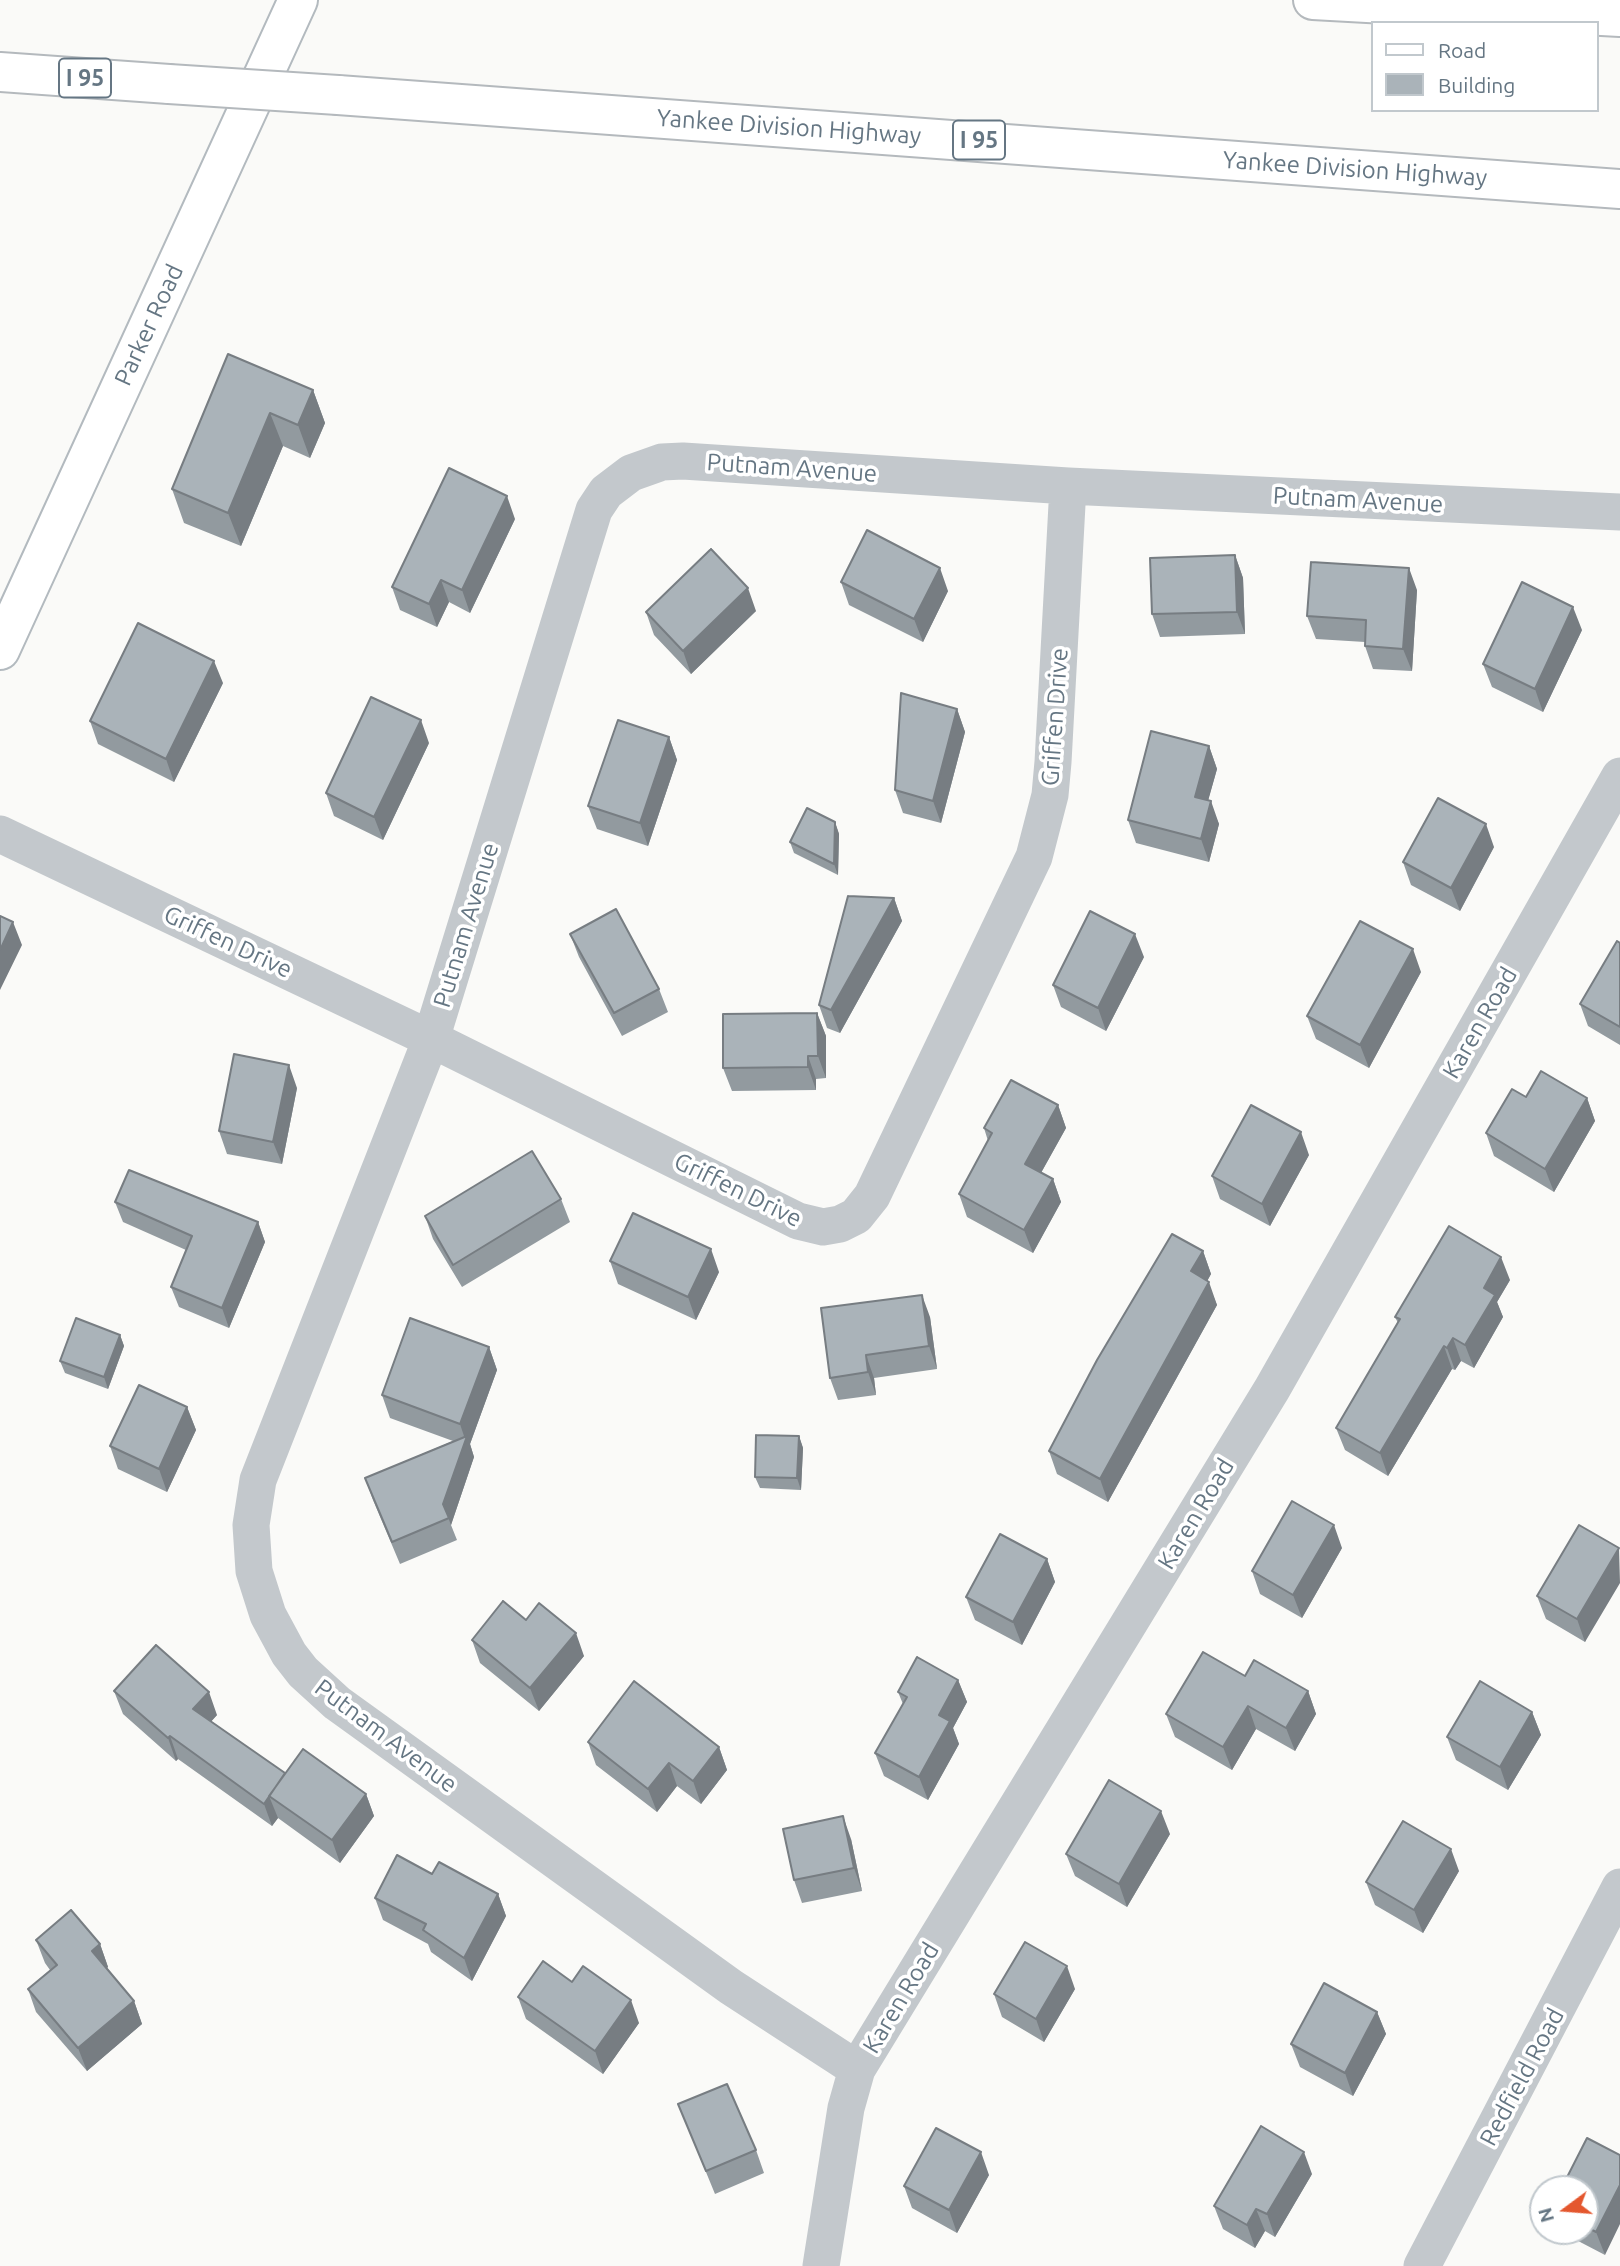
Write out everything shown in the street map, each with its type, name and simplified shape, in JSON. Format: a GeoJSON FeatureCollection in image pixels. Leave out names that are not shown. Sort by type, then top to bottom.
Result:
{"type":"FeatureCollection","features":[{"type":"Feature","properties":{"kind":"main road","name":"Parker Road"},"geometry":{"type":"LineString","coordinates":[[0,650],[298,0]]}},
{"type":"Feature","properties":{"kind":"main road"},"geometry":{"type":"LineString","coordinates":[[1312,0],[1620,17]]}},
{"type":"Feature","properties":{"kind":"main road","name":"Yankee Division Highway"},"geometry":{"type":"LineString","coordinates":[[0,72],[1620,189]]}},
{"type":"Feature","properties":{"kind":"street","name":"Putnam Avenue"},"geometry":{"type":"LineString","coordinates":[[857,2069],[731,1987],[337,1703],[303,1672],[289,1654],[268,1615],[257,1582],[252,1548],[258,1480],[431,1039],[594,510],[614,485],[651,464],[683,461],[1068,486],[1620,512]]}},
{"type":"Feature","properties":{"kind":"street","name":"Griffen Drive"},"geometry":{"type":"LineString","coordinates":[[0,834],[431,1039],[798,1221],[823,1227],[841,1224],[856,1216],[872,1196],[1021,888],[1043,827],[1053,762],[1068,486]]}},
{"type":"Feature","properties":{"kind":"street","name":"Karen Road"},"geometry":{"type":"LineString","coordinates":[[821,2266],[846,2108],[857,2069],[1272,1389],[1620,776]]}},
{"type":"Feature","properties":{"kind":"street","name":"Redfield Road"},"geometry":{"type":"LineString","coordinates":[[1422,2266],[1620,1887]]}},
{"type":"Feature","properties":{"kind":"building"},"geometry":{"type":"Polygon","coordinates":[[[228,354],[313,390],[298,425],[270,413],[228,513],[172,489],[228,354]]]}},
{"type":"Feature","properties":{"kind":"building"},"geometry":{"type":"Polygon","coordinates":[[[449,468],[507,496],[462,590],[441,580],[429,604],[392,587],[449,468]]]}},
{"type":"Feature","properties":{"kind":"building"},"geometry":{"type":"Polygon","coordinates":[[[867,530],[940,568],[914,619],[841,582],[867,530]]]}},
{"type":"Feature","properties":{"kind":"building"},"geometry":{"type":"Polygon","coordinates":[[[711,549],[748,588],[683,651],[646,612],[711,549]]]}},
{"type":"Feature","properties":{"kind":"building"},"geometry":{"type":"Polygon","coordinates":[[[1235,555],[1237,612],[1152,614],[1150,558],[1235,555]]]}},
{"type":"Feature","properties":{"kind":"building"},"geometry":{"type":"Polygon","coordinates":[[[1311,562],[1409,568],[1403,649],[1365,646],[1366,620],[1307,616],[1311,562]]]}},
{"type":"Feature","properties":{"kind":"building"},"geometry":{"type":"Polygon","coordinates":[[[1522,582],[1573,607],[1535,689],[1483,664],[1522,582]]]}},
{"type":"Feature","properties":{"kind":"building"},"geometry":{"type":"Polygon","coordinates":[[[138,623],[214,661],[166,759],[90,721],[138,623]]]}},
{"type":"Feature","properties":{"kind":"building"},"geometry":{"type":"Polygon","coordinates":[[[901,693],[957,709],[933,801],[895,790],[901,693]]]}},
{"type":"Feature","properties":{"kind":"building"},"geometry":{"type":"Polygon","coordinates":[[[371,697],[421,720],[374,817],[326,793],[371,697]]]}},
{"type":"Feature","properties":{"kind":"building"},"geometry":{"type":"Polygon","coordinates":[[[618,720],[669,737],[640,823],[588,806],[618,720]]]}},
{"type":"Feature","properties":{"kind":"building"},"geometry":{"type":"Polygon","coordinates":[[[1151,731],[1209,746],[1195,797],[1211,801],[1201,839],[1128,820],[1151,731]]]}},
{"type":"Feature","properties":{"kind":"building"},"geometry":{"type":"Polygon","coordinates":[[[1438,798],[1486,824],[1451,888],[1403,862],[1438,798]]]}},
{"type":"Feature","properties":{"kind":"building"},"geometry":{"type":"Polygon","coordinates":[[[807,808],[835,822],[834,864],[790,842],[807,808]]]}},
{"type":"Feature","properties":{"kind":"building"},"geometry":{"type":"Polygon","coordinates":[[[848,896],[894,898],[831,1010],[819,1005],[848,896]]]}},
{"type":"Feature","properties":{"kind":"building"},"geometry":{"type":"Polygon","coordinates":[[[616,909],[659,989],[614,1013],[570,934],[616,909]]]}},
{"type":"Feature","properties":{"kind":"building"},"geometry":{"type":"Polygon","coordinates":[[[1090,911],[1135,934],[1098,1008],[1053,985],[1090,911]]]}},
{"type":"Feature","properties":{"kind":"building"},"geometry":{"type":"Polygon","coordinates":[[[0,916],[13,922],[0,950],[0,916]]]}},
{"type":"Feature","properties":{"kind":"building"},"geometry":{"type":"Polygon","coordinates":[[[1360,921],[1413,949],[1360,1045],[1307,1016],[1360,921]]]}},
{"type":"Feature","properties":{"kind":"building"},"geometry":{"type":"Polygon","coordinates":[[[1617,941],[1620,943],[1620,1027],[1580,1004],[1617,941]]]}},
{"type":"Feature","properties":{"kind":"building"},"geometry":{"type":"Polygon","coordinates":[[[817,1013],[818,1056],[808,1056],[808,1067],[723,1068],[723,1014],[817,1013]]]}},
{"type":"Feature","properties":{"kind":"building"},"geometry":{"type":"Polygon","coordinates":[[[234,1054],[289,1065],[273,1142],[219,1131],[234,1054]]]}},
{"type":"Feature","properties":{"kind":"building"},"geometry":{"type":"Polygon","coordinates":[[[1541,1071],[1587,1098],[1545,1169],[1486,1133],[1512,1089],[1526,1097],[1541,1071]]]}},
{"type":"Feature","properties":{"kind":"building"},"geometry":{"type":"Polygon","coordinates":[[[1011,1080],[1058,1105],[1025,1164],[1053,1179],[1024,1230],[959,1194],[992,1133],[984,1128],[1011,1080]]]}},
{"type":"Feature","properties":{"kind":"building"},"geometry":{"type":"Polygon","coordinates":[[[1251,1105],[1301,1132],[1262,1204],[1212,1176],[1251,1105]]]}},
{"type":"Feature","properties":{"kind":"building"},"geometry":{"type":"Polygon","coordinates":[[[532,1151],[561,1199],[453,1265],[425,1216],[532,1151]]]}},
{"type":"Feature","properties":{"kind":"building"},"geometry":{"type":"Polygon","coordinates":[[[129,1170],[258,1222],[222,1308],[171,1287],[192,1236],[115,1202],[129,1170]]]}},
{"type":"Feature","properties":{"kind":"building"},"geometry":{"type":"Polygon","coordinates":[[[633,1213],[711,1249],[688,1297],[610,1261],[633,1213]]]}},
{"type":"Feature","properties":{"kind":"building"},"geometry":{"type":"Polygon","coordinates":[[[1449,1226],[1501,1257],[1484,1288],[1495,1295],[1465,1345],[1453,1338],[1447,1348],[1444,1346],[1380,1453],[1336,1428],[1400,1319],[1395,1317],[1449,1226]]]}},
{"type":"Feature","properties":{"kind":"building"},"geometry":{"type":"Polygon","coordinates":[[[1172,1234],[1203,1251],[1191,1271],[1209,1282],[1100,1479],[1049,1451],[1097,1360],[1172,1234]]]}},
{"type":"Feature","properties":{"kind":"building"},"geometry":{"type":"Polygon","coordinates":[[[922,1295],[929,1346],[866,1355],[868,1372],[830,1378],[821,1308],[922,1295]]]}},
{"type":"Feature","properties":{"kind":"building"},"geometry":{"type":"Polygon","coordinates":[[[76,1318],[120,1335],[104,1377],[60,1361],[76,1318]]]}},
{"type":"Feature","properties":{"kind":"building"},"geometry":{"type":"Polygon","coordinates":[[[410,1318],[489,1347],[460,1424],[382,1395],[410,1318]]]}},
{"type":"Feature","properties":{"kind":"building"},"geometry":{"type":"Polygon","coordinates":[[[139,1385],[187,1407],[159,1469],[110,1446],[139,1385]]]}},
{"type":"Feature","properties":{"kind":"building"},"geometry":{"type":"Polygon","coordinates":[[[756,1435],[799,1436],[797,1478],[755,1477],[756,1435]]]}},
{"type":"Feature","properties":{"kind":"building"},"geometry":{"type":"Polygon","coordinates":[[[467,1436],[443,1504],[449,1518],[392,1542],[365,1478],[467,1436]]]}},
{"type":"Feature","properties":{"kind":"building"},"geometry":{"type":"Polygon","coordinates":[[[1292,1501],[1334,1525],[1293,1595],[1252,1571],[1292,1501]]]}},
{"type":"Feature","properties":{"kind":"building"},"geometry":{"type":"Polygon","coordinates":[[[1579,1525],[1619,1548],[1577,1619],[1537,1596],[1579,1525]]]}},
{"type":"Feature","properties":{"kind":"building"},"geometry":{"type":"Polygon","coordinates":[[[1000,1534],[1047,1559],[1013,1622],[966,1597],[1000,1534]]]}},
{"type":"Feature","properties":{"kind":"building"},"geometry":{"type":"Polygon","coordinates":[[[503,1601],[526,1620],[539,1603],[576,1633],[530,1688],[472,1640],[503,1601]]]}},
{"type":"Feature","properties":{"kind":"building"},"geometry":{"type":"Polygon","coordinates":[[[156,1645],[209,1692],[193,1709],[285,1773],[264,1804],[170,1736],[168,1738],[114,1691],[156,1645]]]}},
{"type":"Feature","properties":{"kind":"building"},"geometry":{"type":"Polygon","coordinates":[[[1203,1652],[1245,1676],[1254,1660],[1308,1691],[1286,1728],[1248,1706],[1223,1747],[1166,1714],[1203,1652]]]}},
{"type":"Feature","properties":{"kind":"building"},"geometry":{"type":"Polygon","coordinates":[[[917,1657],[958,1680],[939,1715],[950,1721],[919,1777],[875,1753],[907,1697],[898,1692],[917,1657]]]}},
{"type":"Feature","properties":{"kind":"building"},"geometry":{"type":"Polygon","coordinates":[[[634,1681],[719,1747],[693,1781],[669,1763],[648,1789],[588,1742],[634,1681]]]}},
{"type":"Feature","properties":{"kind":"building"},"geometry":{"type":"Polygon","coordinates":[[[1480,1681],[1532,1712],[1500,1767],[1447,1737],[1480,1681]]]}},
{"type":"Feature","properties":{"kind":"building"},"geometry":{"type":"Polygon","coordinates":[[[303,1749],[366,1794],[332,1840],[269,1796],[303,1749]]]}},
{"type":"Feature","properties":{"kind":"building"},"geometry":{"type":"Polygon","coordinates":[[[1109,1780],[1161,1811],[1119,1884],[1066,1854],[1109,1780]]]}},
{"type":"Feature","properties":{"kind":"building"},"geometry":{"type":"Polygon","coordinates":[[[843,1816],[854,1868],[794,1880],[783,1829],[843,1816]]]}},
{"type":"Feature","properties":{"kind":"building"},"geometry":{"type":"Polygon","coordinates":[[[1403,1821],[1451,1849],[1414,1910],[1366,1882],[1403,1821]]]}},
{"type":"Feature","properties":{"kind":"building"},"geometry":{"type":"Polygon","coordinates":[[[397,1855],[432,1874],[439,1862],[498,1894],[464,1958],[423,1930],[426,1924],[375,1898],[397,1855]]]}},
{"type":"Feature","properties":{"kind":"building"},"geometry":{"type":"Polygon","coordinates":[[[71,1910],[100,1944],[92,1951],[134,2001],[78,2048],[28,1989],[57,1965],[36,1940],[71,1910]]]}},
{"type":"Feature","properties":{"kind":"building"},"geometry":{"type":"Polygon","coordinates":[[[1025,1942],[1067,1966],[1036,2019],[994,1994],[1025,1942]]]}},
{"type":"Feature","properties":{"kind":"building"},"geometry":{"type":"Polygon","coordinates":[[[543,1961],[572,1982],[583,1966],[631,2000],[595,2051],[518,1997],[543,1961]]]}},
{"type":"Feature","properties":{"kind":"building"},"geometry":{"type":"Polygon","coordinates":[[[1324,1983],[1377,2012],[1345,2073],[1291,2044],[1324,1983]]]}},
{"type":"Feature","properties":{"kind":"building"},"geometry":{"type":"Polygon","coordinates":[[[727,2084],[756,2150],[706,2171],[678,2104],[727,2084]]]}},
{"type":"Feature","properties":{"kind":"building"},"geometry":{"type":"Polygon","coordinates":[[[1261,2126],[1304,2152],[1267,2214],[1256,2209],[1247,2225],[1214,2206],[1261,2126]]]}},
{"type":"Feature","properties":{"kind":"building"},"geometry":{"type":"Polygon","coordinates":[[[936,2128],[981,2152],[949,2210],[904,2186],[936,2128]]]}},
{"type":"Feature","properties":{"kind":"building"},"geometry":{"type":"Polygon","coordinates":[[[1587,2138],[1620,2155],[1620,2185],[1599,2226],[1599,2175],[1568,2175],[1587,2138]]]}}]}
